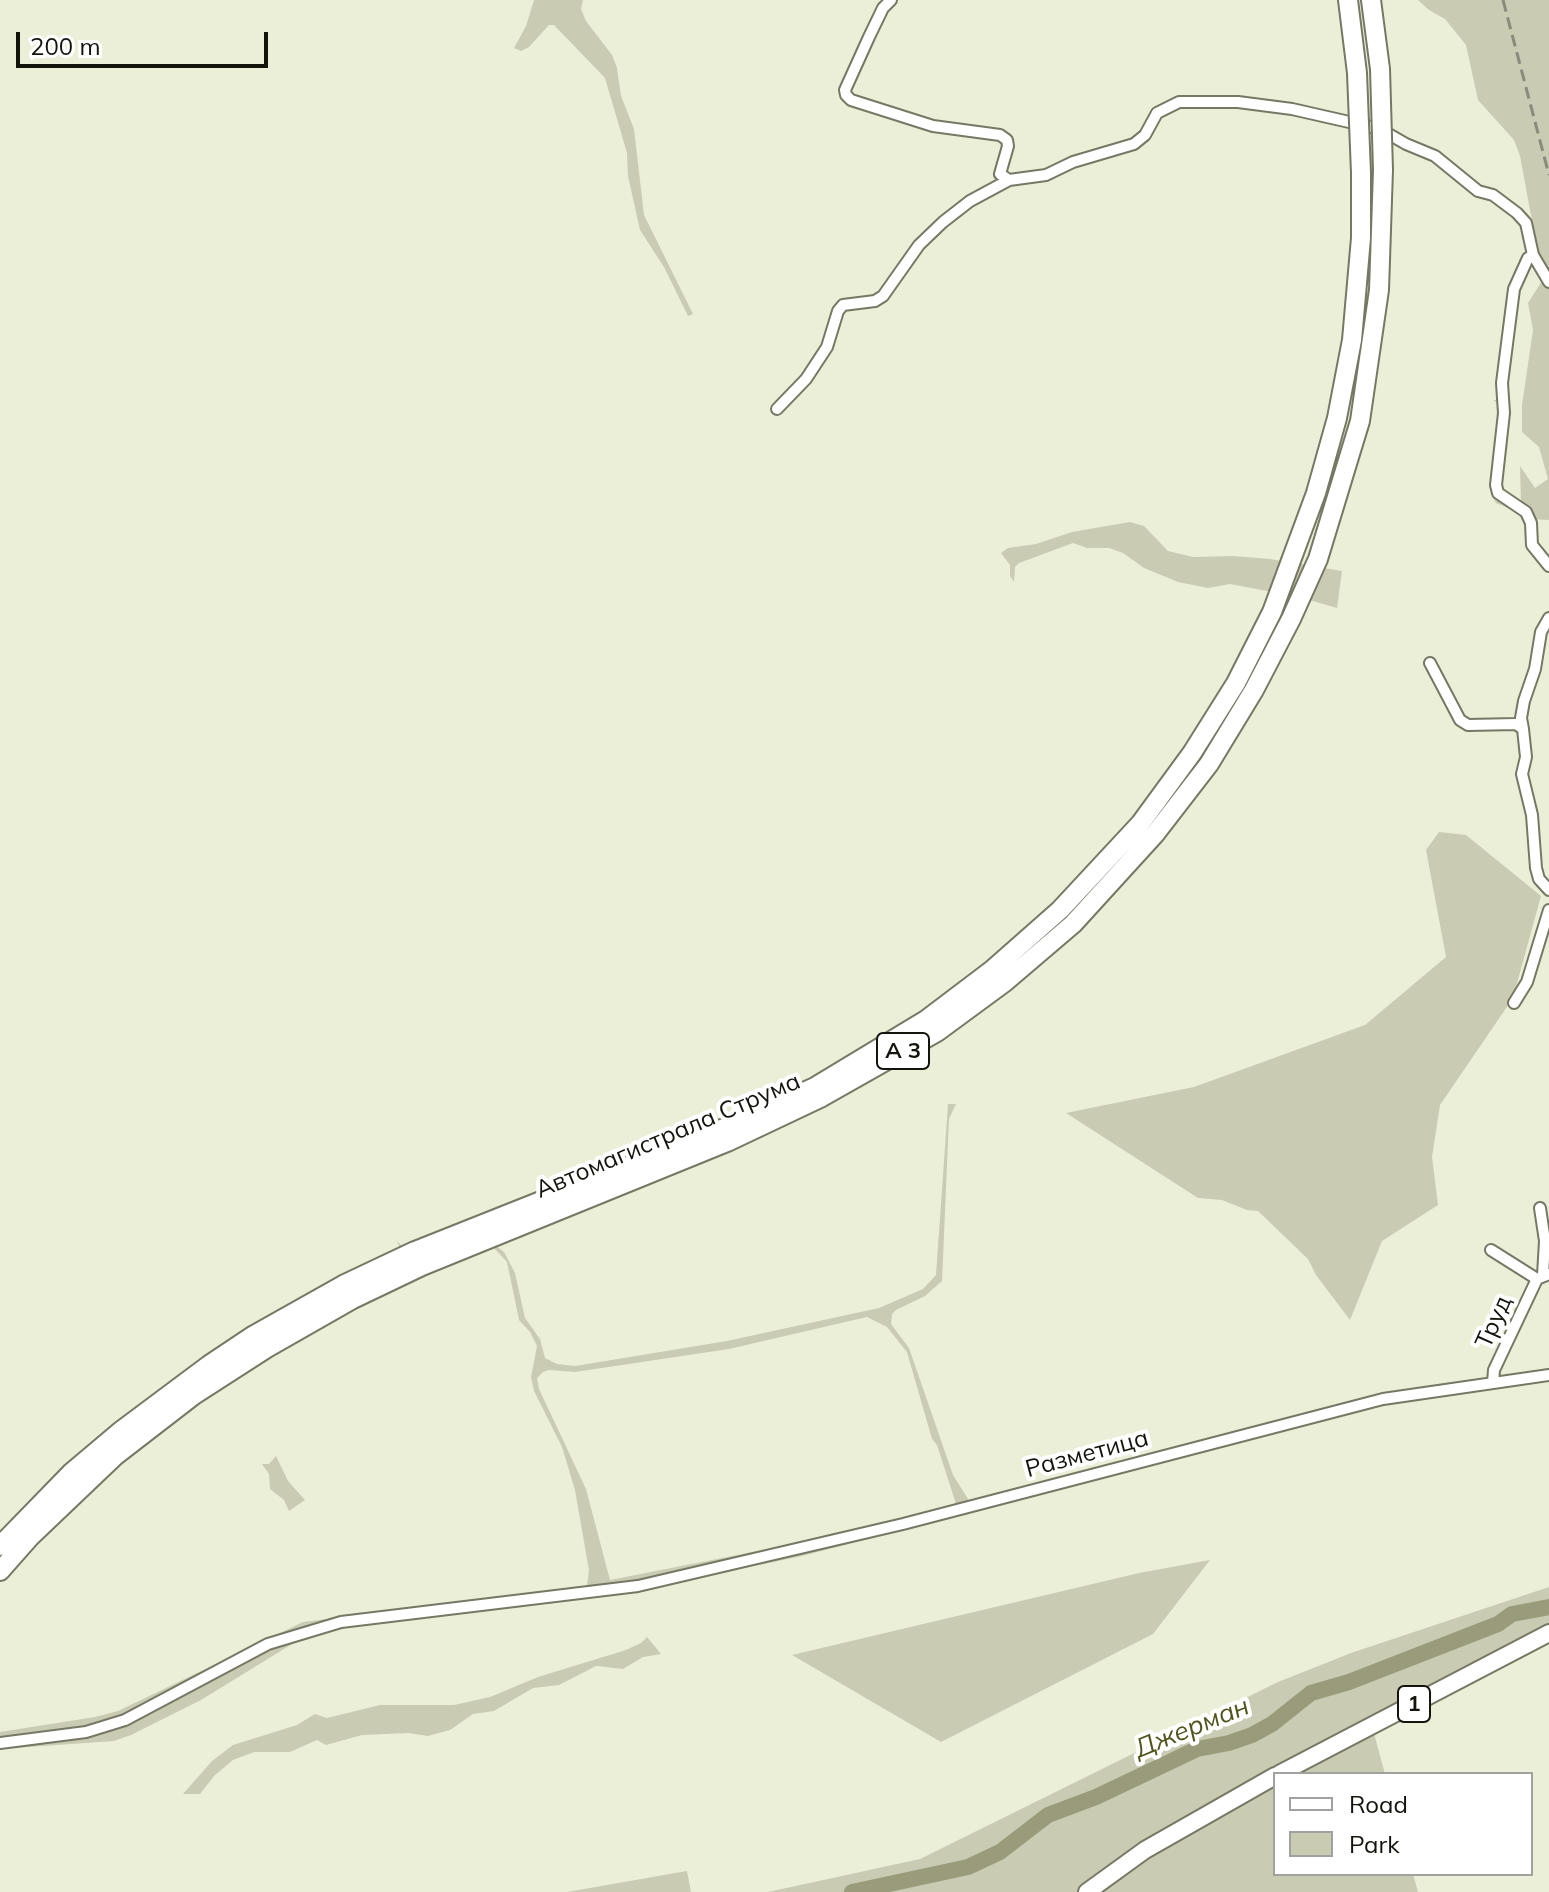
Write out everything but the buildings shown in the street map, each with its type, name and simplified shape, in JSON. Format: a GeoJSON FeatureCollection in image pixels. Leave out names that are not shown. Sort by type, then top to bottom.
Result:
{"type":"FeatureCollection","features":[{"type":"Feature","properties":{"kind":"highway","name":"Автомагистрала Струма"},"geometry":{"type":"LineString","coordinates":[[0,1546],[71,1473],[122,1430],[254,1335],[343,1285],[415,1251],[709,1134],[815,1087],[926,1020],[992,970],[1069,901],[1140,824],[1192,753],[1242,671],[1272,612],[1297,552],[1337,418],[1352,340],[1361,238],[1357,73],[1348,0]]}},
{"type":"Feature","properties":{"kind":"highway","name":"Автомагистрала Струма"},"geometry":{"type":"LineString","coordinates":[[0,1571],[48,1519],[115,1456],[194,1395],[267,1348],[353,1299],[422,1266],[727,1142],[822,1097],[937,1032],[1005,982],[1073,924],[1155,834],[1209,764],[1254,690],[1291,619],[1318,559],[1360,421],[1379,290],[1383,170],[1380,69],[1371,0]]}},
{"type":"Feature","properties":{"kind":"main road","name":"1"},"geometry":{"type":"LineString","coordinates":[[1283,1772],[1549,1633]]}},
{"type":"Feature","properties":{"kind":"main road","name":"1"},"geometry":{"type":"LineString","coordinates":[[1087,1892],[1145,1850],[1273,1777]]}},
{"type":"Feature","properties":{"kind":"street"},"geometry":{"type":"LineString","coordinates":[[891,0],[883,8],[869,37],[845,90],[846,95],[851,100],[933,126],[1000,135],[1007,140],[1008,146],[1000,174],[1009,180]]}},
{"type":"Feature","properties":{"kind":"street"},"geometry":{"type":"LineString","coordinates":[[777,409],[806,379],[827,347],[838,311],[843,305],[875,301],[883,296],[919,245],[970,201],[1009,180],[1046,175],[1073,162],[1134,144],[1145,135],[1157,113],[1179,102],[1238,102],[1292,109],[1380,129],[1435,156],[1478,191],[1493,195],[1517,213],[1526,223],[1533,255],[1549,282]]}},
{"type":"Feature","properties":{"kind":"street"},"geometry":{"type":"LineString","coordinates":[[1533,255],[1528,258],[1514,289],[1502,383],[1504,413],[1496,485],[1498,493],[1520,505],[1526,512],[1531,523],[1532,545],[1549,566]]}},
{"type":"Feature","properties":{"kind":"street"},"geometry":{"type":"LineString","coordinates":[[1549,618],[1541,632],[1535,669],[1521,718],[1526,757],[1522,774],[1532,815],[1536,868],[1539,879],[1549,890]]}},
{"type":"Feature","properties":{"kind":"street"},"geometry":{"type":"LineString","coordinates":[[1430,663],[1460,720],[1468,725],[1516,724],[1523,729]]}},
{"type":"Feature","properties":{"kind":"street"},"geometry":{"type":"LineString","coordinates":[[1514,1003],[1527,982],[1549,910]]}},
{"type":"Feature","properties":{"kind":"street","name":"Труд"},"geometry":{"type":"LineString","coordinates":[[1493,1383],[1494,1370],[1543,1276],[1545,1241],[1540,1208]]}},
{"type":"Feature","properties":{"kind":"street"},"geometry":{"type":"LineString","coordinates":[[1491,1250],[1543,1276]]}},
{"type":"Feature","properties":{"kind":"street","name":"Разметица"},"geometry":{"type":"LineString","coordinates":[[0,1743],[86,1732],[125,1720],[268,1644],[341,1622],[638,1586],[903,1524],[1383,1399],[1549,1375]]}},
{"type":"Feature","properties":{"kind":"green space"},"geometry":{"type":"Polygon","coordinates":[[[534,0],[583,0],[581,9],[586,21],[612,55],[621,96],[634,129],[644,215],[693,314],[688,316],[664,267],[640,230],[628,176],[627,153],[605,78],[554,25],[549,25],[529,47],[521,51],[514,48],[526,26],[534,0]]]}},
{"type":"Feature","properties":{"kind":"green space"},"geometry":{"type":"Polygon","coordinates":[[[1418,0],[1549,0],[1549,520],[1529,519],[1496,503],[1492,496],[1502,407],[1493,400],[1496,400],[1504,317],[1509,294],[1535,237],[1520,156],[1514,140],[1478,100],[1466,45],[1445,19],[1418,0]],[[1529,259],[1515,289],[1498,492],[1521,504],[1520,466],[1535,488],[1548,479],[1539,447],[1522,432],[1522,405],[1533,330],[1528,303],[1542,281],[1529,259]]]}},
{"type":"Feature","properties":{"kind":"green space"},"geometry":{"type":"Polygon","coordinates":[[[1130,522],[1144,526],[1168,551],[1193,557],[1270,559],[1342,571],[1337,608],[1299,597],[1230,584],[1208,588],[1178,582],[1144,568],[1123,553],[1073,543],[1019,563],[1015,567],[1014,582],[1010,576],[1010,565],[1001,553],[1008,548],[1036,544],[1072,532],[1130,522]]]}},
{"type":"Feature","properties":{"kind":"green space"},"geometry":{"type":"Polygon","coordinates":[[[1439,832],[1466,835],[1541,896],[1513,998],[1440,1105],[1432,1157],[1438,1205],[1382,1241],[1350,1320],[1316,1275],[1308,1259],[1258,1211],[1222,1200],[1198,1198],[1066,1113],[1194,1087],[1365,1025],[1446,957],[1426,850],[1439,832]]]}},
{"type":"Feature","properties":{"kind":"green space"},"geometry":{"type":"Polygon","coordinates":[[[948,1104],[956,1104],[949,1119],[942,1281],[925,1296],[896,1310],[892,1314],[891,1324],[909,1348],[953,1475],[970,1502],[1071,1474],[1076,1485],[802,1556],[653,1587],[360,1623],[305,1636],[201,1700],[131,1735],[114,1741],[0,1749],[0,1732],[118,1711],[303,1622],[587,1586],[589,1570],[575,1490],[562,1447],[534,1391],[531,1377],[537,1346],[519,1320],[507,1262],[494,1248],[484,1246],[401,1249],[396,1240],[403,1247],[495,1245],[504,1252],[515,1273],[525,1318],[540,1339],[545,1358],[557,1364],[575,1366],[727,1341],[879,1308],[923,1289],[936,1275],[948,1104]],[[867,1317],[729,1349],[575,1372],[543,1372],[537,1378],[539,1389],[586,1489],[610,1580],[839,1535],[956,1504],[937,1445],[932,1439],[907,1352],[887,1327],[867,1317]]]}},
{"type":"Feature","properties":{"kind":"green space"},"geometry":{"type":"Polygon","coordinates":[[[276,1456],[288,1481],[305,1500],[289,1511],[284,1500],[270,1489],[269,1474],[262,1464],[269,1464],[276,1456]]]}},
{"type":"Feature","properties":{"kind":"green space"},"geometry":{"type":"Polygon","coordinates":[[[1210,1560],[1153,1634],[941,1742],[792,1655],[1139,1573],[1210,1560]]]}},
{"type":"Feature","properties":{"kind":"green space"},"geometry":{"type":"Polygon","coordinates":[[[1549,1587],[1549,1634],[1372,1726],[1384,1772],[1273,1772],[1273,1876],[1414,1876],[1418,1892],[768,1892],[920,1859],[1278,1682],[1351,1653],[1549,1587]]]}},
{"type":"Feature","properties":{"kind":"green space"},"geometry":{"type":"Polygon","coordinates":[[[647,1637],[661,1654],[643,1657],[623,1669],[596,1666],[559,1685],[533,1688],[494,1711],[473,1714],[450,1730],[428,1736],[408,1733],[362,1735],[326,1745],[317,1740],[290,1752],[254,1752],[233,1760],[214,1776],[200,1794],[183,1794],[212,1761],[233,1745],[297,1725],[315,1714],[327,1718],[380,1705],[454,1705],[490,1697],[538,1677],[626,1650],[647,1637]]]}},
{"type":"Feature","properties":{"kind":"green space"},"geometry":{"type":"Polygon","coordinates":[[[687,1871],[691,1892],[567,1892],[687,1871]]]}},
{"type":"Feature","properties":{"kind":"waterway","name":"Джерман"},"geometry":{"type":"LineString","coordinates":[[852,1892],[968,1867],[1000,1852],[1048,1815],[1096,1797],[1197,1749],[1252,1735],[1272,1724],[1311,1693],[1349,1682],[1498,1624],[1512,1614],[1549,1607]]}},
{"type":"Feature","properties":{"kind":"railway"},"geometry":{"type":"LineString","coordinates":[[1503,0],[1549,175]]}}]}
